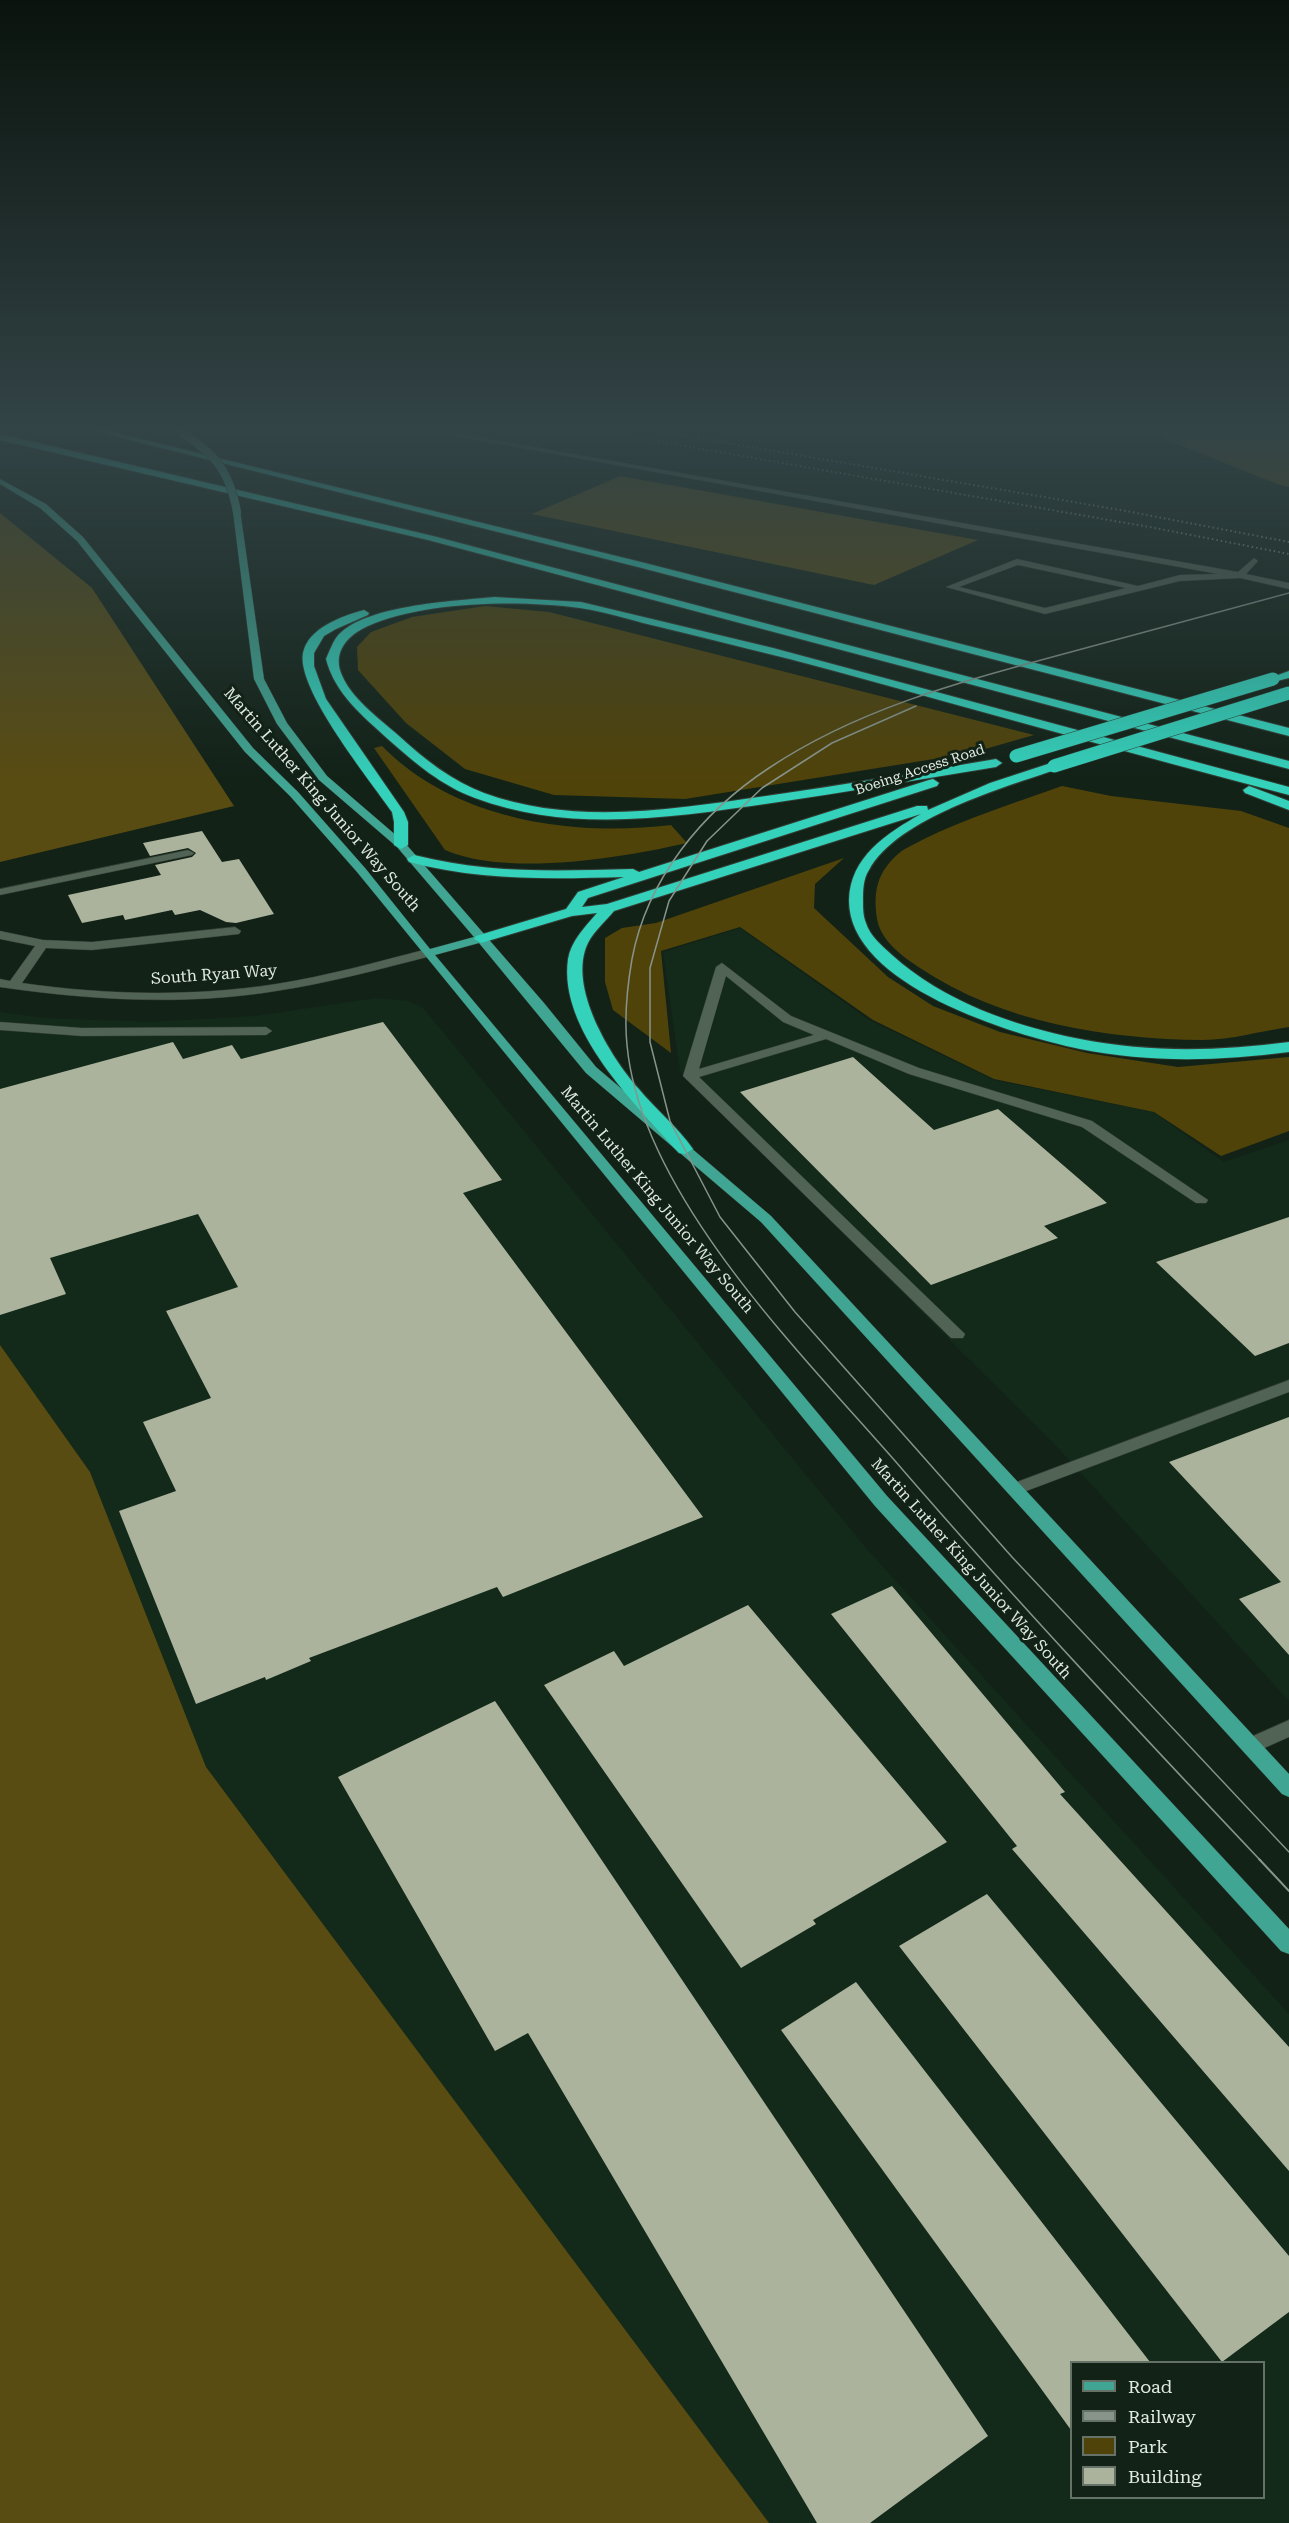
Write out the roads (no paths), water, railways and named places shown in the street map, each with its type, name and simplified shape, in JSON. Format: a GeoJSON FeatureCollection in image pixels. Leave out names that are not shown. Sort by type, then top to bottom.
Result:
{"type":"FeatureCollection","features":[{"type":"Feature","properties":{"kind":"highway"},"geometry":{"type":"LineString","coordinates":[[456,547],[600,595]]}},
{"type":"Feature","properties":{"kind":"highway"},"geometry":{"type":"LineString","coordinates":[[463,547],[1289,765]]}},
{"type":"Feature","properties":{"kind":"highway"},"geometry":{"type":"LineString","coordinates":[[568,547],[1289,732]]}},
{"type":"Feature","properties":{"kind":"highway"},"geometry":{"type":"LineString","coordinates":[[401,845],[401,822],[398,812],[320,699],[310,680],[306,661],[307,652],[314,641],[348,618],[373,609],[431,597],[496,591],[535,595],[773,651],[1289,790]]}},
{"type":"Feature","properties":{"kind":"highway"},"geometry":{"type":"LineString","coordinates":[[581,605],[494,600],[408,610],[380,617],[355,628],[341,639],[332,659],[338,679],[348,692],[388,733],[442,778],[483,797],[547,812],[606,817],[669,814],[823,792],[996,763]]}},
{"type":"Feature","properties":{"kind":"highway"},"geometry":{"type":"LineString","coordinates":[[623,603],[773,651]]}},
{"type":"Feature","properties":{"kind":"highway","name":"Boeing Access Road"},"geometry":{"type":"LineString","coordinates":[[571,912],[583,895],[1016,756],[1289,674]]}},
{"type":"Feature","properties":{"kind":"highway","name":"Boeing Access Road"},"geometry":{"type":"LineString","coordinates":[[481,939],[571,912],[609,908],[1289,693]]}},
{"type":"Feature","properties":{"kind":"highway"},"geometry":{"type":"LineString","coordinates":[[1016,717],[1245,788],[1289,806]]}},
{"type":"Feature","properties":{"kind":"highway"},"geometry":{"type":"LineString","coordinates":[[1003,783],[910,824],[875,853],[863,868],[856,882],[857,919],[863,934],[882,954],[924,987],[954,1004],[1002,1022],[1082,1044],[1164,1054],[1202,1055],[1248,1053],[1289,1047]]}},
{"type":"Feature","properties":{"kind":"highway"},"geometry":{"type":"LineString","coordinates":[[414,859],[447,868],[514,875],[653,873]]}},
{"type":"Feature","properties":{"kind":"highway"},"geometry":{"type":"LineString","coordinates":[[609,908],[579,945],[575,964],[576,988],[590,1024],[615,1070],[686,1149]]}},
{"type":"Feature","properties":{"kind":"main road","name":"Martin Luther King Junior Way South"},"geometry":{"type":"LineString","coordinates":[[86,547],[249,750],[294,794],[361,870],[427,953],[881,1501],[1289,1944]]}},
{"type":"Feature","properties":{"kind":"main road","name":"Martin Luther King Junior Way South"},"geometry":{"type":"LineString","coordinates":[[242,547],[259,679],[282,724],[323,778],[401,845],[414,859],[540,1006],[591,1070],[766,1219],[1289,1788]]}},
{"type":"Feature","properties":{"kind":"main road","name":"Boeing Access Road"},"geometry":{"type":"LineString","coordinates":[[427,953],[481,939]]}},
{"type":"Feature","properties":{"kind":"street"},"geometry":{"type":"LineString","coordinates":[[1081,547],[1289,586]]}},
{"type":"Feature","properties":{"kind":"street"},"geometry":{"type":"LineString","coordinates":[[1136,588],[1017,562],[950,587],[1045,611],[1180,578],[1240,575],[1254,561]]}},
{"type":"Feature","properties":{"kind":"street"},"geometry":{"type":"LineString","coordinates":[[0,892],[189,853]]}},
{"type":"Feature","properties":{"kind":"street"},"geometry":{"type":"LineString","coordinates":[[0,936],[43,944],[92,946],[235,931]]}},
{"type":"Feature","properties":{"kind":"street"},"geometry":{"type":"LineString","coordinates":[[13,986],[43,944]]}},
{"type":"Feature","properties":{"kind":"street","name":"South Ryan Way"},"geometry":{"type":"LineString","coordinates":[[0,983],[67,993],[119,996],[222,993],[273,988],[331,978],[427,953]]}},
{"type":"Feature","properties":{"kind":"street"},"geometry":{"type":"LineString","coordinates":[[690,1076],[722,967],[787,1019],[914,1071],[1087,1124],[1201,1200]]}},
{"type":"Feature","properties":{"kind":"street"},"geometry":{"type":"LineString","coordinates":[[0,1026],[82,1032],[266,1031]]}},
{"type":"Feature","properties":{"kind":"street"},"geometry":{"type":"LineString","coordinates":[[690,1076],[827,1035]]}},
{"type":"Feature","properties":{"kind":"street"},"geometry":{"type":"LineString","coordinates":[[690,1076],[957,1334]]}},
{"type":"Feature","properties":{"kind":"street"},"geometry":{"type":"LineString","coordinates":[[1015,1489],[1289,1386]]}},
{"type":"Feature","properties":{"kind":"street"},"geometry":{"type":"LineString","coordinates":[[1251,1746],[1289,1728]]}},
{"type":"Feature","properties":{"kind":"tram line"},"geometry":{"type":"LineString","coordinates":[[1261,1861],[990,1569],[776,1326],[734,1272],[695,1217],[662,1160],[639,1102],[627,1045],[626,1013],[630,970],[639,930],[664,875],[681,850],[721,805],[769,768],[836,730],[908,700],[1019,666],[1289,593]]}},
{"type":"Feature","properties":{"kind":"tram line"},"geometry":{"type":"LineString","coordinates":[[916,706],[832,743],[762,788],[707,841],[669,901],[650,968],[650,1042],[670,1121],[720,1217],[795,1312],[1012,1557],[1289,1852]]}},
{"type":"Feature","properties":{"kind":"tram line"},"geometry":{"type":"LineString","coordinates":[[1259,1859],[1289,1891]]}},
{"type":"Feature","properties":{"kind":"railway"},"geometry":{"type":"LineString","coordinates":[[1252,547],[1289,554]]}}]}
